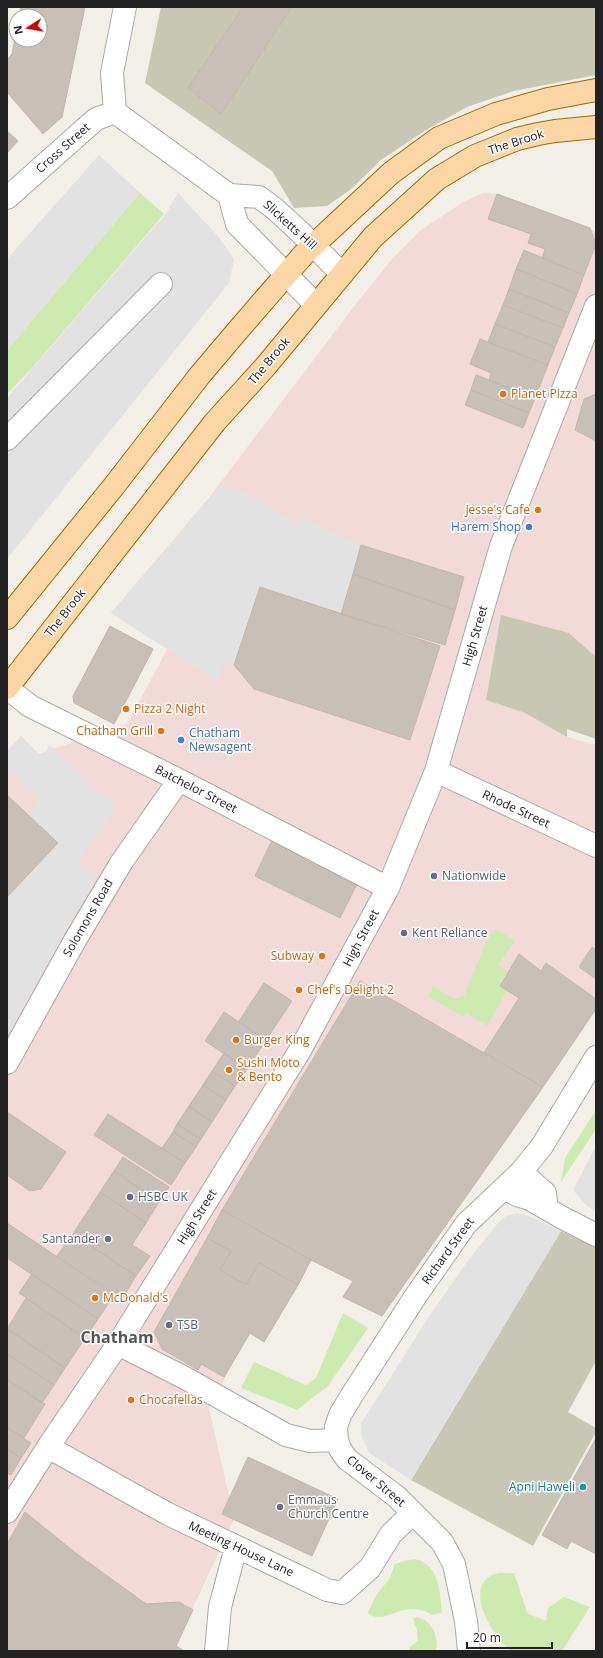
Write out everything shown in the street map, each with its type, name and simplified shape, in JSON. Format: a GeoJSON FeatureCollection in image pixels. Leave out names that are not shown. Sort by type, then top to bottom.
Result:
{"type":"FeatureCollection","features":[{"type":"Feature","properties":{"kind":"main road"},"geometry":{"type":"LineString","coordinates":[[7,618],[114,486],[200,375],[313,246],[391,173],[439,138],[496,114],[548,99],[596,90]]}},
{"type":"Feature","properties":{"kind":"main road","name":"The Brook"},"geometry":{"type":"LineString","coordinates":[[7,688],[215,422],[265,367],[373,237],[436,179],[475,156],[517,139],[554,130],[596,127]]}},
{"type":"Feature","properties":{"kind":"street"},"geometry":{"type":"LineString","coordinates":[[125,7],[112,72],[115,112],[229,195],[237,224],[316,305]]}},
{"type":"Feature","properties":{"kind":"street","name":"Cross Street"},"geometry":{"type":"LineString","coordinates":[[7,198],[96,119],[115,112]]}},
{"type":"Feature","properties":{"kind":"street","name":"Slicketts Hill"},"geometry":{"type":"LineString","coordinates":[[229,195],[259,197],[275,208],[342,274]]}},
{"type":"Feature","properties":{"kind":"street"},"geometry":{"type":"LineString","coordinates":[[7,439],[161,284]]}},
{"type":"Feature","properties":{"kind":"street","name":"High Street"},"geometry":{"type":"LineString","coordinates":[[7,1512],[48,1447],[118,1344],[299,1052],[388,888],[436,771],[501,546],[589,344],[596,306]]}},
{"type":"Feature","properties":{"kind":"street","name":"Batchelor Street"},"geometry":{"type":"LineString","coordinates":[[7,688],[30,706],[179,780],[388,888]]}},
{"type":"Feature","properties":{"kind":"street","name":"Rhode Street"},"geometry":{"type":"LineString","coordinates":[[436,771],[596,846]]}},
{"type":"Feature","properties":{"kind":"street","name":"Solomons Road"},"geometry":{"type":"LineString","coordinates":[[7,1063],[67,954],[121,863],[179,780]]}},
{"type":"Feature","properties":{"kind":"street","name":"Richard Street"},"geometry":{"type":"LineString","coordinates":[[337,1440],[336,1427],[342,1410],[415,1297],[466,1224],[521,1172],[542,1146],[596,1057]]}},
{"type":"Feature","properties":{"kind":"street"},"geometry":{"type":"LineString","coordinates":[[521,1172],[545,1193],[547,1209]]}},
{"type":"Feature","properties":{"kind":"street"},"geometry":{"type":"LineString","coordinates":[[504,1188],[516,1195],[530,1199],[596,1235]]}},
{"type":"Feature","properties":{"kind":"street"},"geometry":{"type":"LineString","coordinates":[[118,1344],[186,1379],[286,1435],[310,1441],[337,1440]]}},
{"type":"Feature","properties":{"kind":"street","name":"Clover Street"},"geometry":{"type":"LineString","coordinates":[[337,1440],[340,1449],[353,1465],[397,1497],[442,1542],[454,1564],[466,1621],[469,1651]]}},
{"type":"Feature","properties":{"kind":"street","name":"Meeting House Lane"},"geometry":{"type":"LineString","coordinates":[[48,1447],[168,1514],[327,1590],[342,1593],[370,1568],[391,1534],[413,1513]]}},
{"type":"Feature","properties":{"kind":"street"},"geometry":{"type":"LineString","coordinates":[[216,1651],[220,1607],[236,1546]]}},
{"type":"Feature","properties":{"kind":"shaded area"},"geometry":{"type":"Polygon","coordinates":[[[161,7],[243,7],[188,88],[221,114],[292,7],[596,7],[596,75],[514,91],[467,107],[426,130],[381,160],[350,190],[327,206],[294,208],[272,171],[145,83],[161,7]]]}},
{"type":"Feature","properties":{"kind":"shaded area"},"geometry":{"type":"Polygon","coordinates":[[[99,155],[140,193],[7,350],[7,259],[99,155]]]}},
{"type":"Feature","properties":{"kind":"shaded area"},"geometry":{"type":"Polygon","coordinates":[[[178,193],[217,235],[234,259],[229,283],[7,559],[7,398],[167,212],[178,193]]]}},
{"type":"Feature","properties":{"kind":"shaded area"},"geometry":{"type":"Polygon","coordinates":[[[483,193],[497,194],[596,231],[596,657],[569,633],[486,700],[525,713],[567,737],[596,745],[596,1009],[543,1087],[360,981],[222,1210],[311,1260],[264,1342],[249,1333],[209,1408],[234,1519],[176,1645],[184,1651],[7,1651],[7,765],[128,723],[167,649],[111,613],[208,499],[355,305],[392,259],[422,229],[465,201],[483,193]]]}},
{"type":"Feature","properties":{"kind":"shaded area"},"geometry":{"type":"Polygon","coordinates":[[[221,485],[245,493],[300,525],[302,517],[361,545],[341,614],[260,587],[234,665],[224,663],[217,681],[111,613],[221,485]]]}},
{"type":"Feature","properties":{"kind":"shaded area"},"geometry":{"type":"Polygon","coordinates":[[[501,615],[569,633],[596,657],[596,739],[567,729],[567,737],[525,713],[486,700],[501,615]]]}},
{"type":"Feature","properties":{"kind":"shaded area"},"geometry":{"type":"Polygon","coordinates":[[[21,736],[40,755],[45,753],[49,746],[52,747],[116,806],[106,823],[84,851],[76,865],[96,876],[7,1035],[7,897],[58,843],[28,815],[40,799],[7,769],[7,751],[21,736]]]}},
{"type":"Feature","properties":{"kind":"shaded area"},"geometry":{"type":"Polygon","coordinates":[[[596,1146],[596,1212],[586,1205],[573,1190],[596,1146]]]}},
{"type":"Feature","properties":{"kind":"shaded area"},"geometry":{"type":"Polygon","coordinates":[[[517,1213],[529,1216],[561,1231],[411,1480],[369,1453],[362,1438],[362,1422],[428,1318],[467,1262],[498,1223],[506,1216],[517,1213]]]}},
{"type":"Feature","properties":{"kind":"shaded area"},"geometry":{"type":"Polygon","coordinates":[[[561,1231],[596,1248],[596,1361],[568,1412],[596,1428],[596,1432],[533,1546],[411,1480],[561,1231]]]}},
{"type":"Feature","properties":{"kind":"green space"},"geometry":{"type":"Polygon","coordinates":[[[140,193],[164,214],[33,367],[7,394],[7,350],[140,193]]]}},
{"type":"Feature","properties":{"kind":"green space"},"geometry":{"type":"Polygon","coordinates":[[[496,929],[515,941],[498,965],[508,972],[500,986],[507,991],[487,1026],[466,1013],[464,1017],[429,997],[433,986],[454,999],[464,996],[486,942],[496,929]]]}},
{"type":"Feature","properties":{"kind":"green space"},"geometry":{"type":"Polygon","coordinates":[[[596,1110],[596,1129],[561,1182],[565,1158],[596,1110]]]}},
{"type":"Feature","properties":{"kind":"green space"},"geometry":{"type":"Polygon","coordinates":[[[343,1313],[368,1328],[328,1386],[297,1410],[241,1388],[254,1362],[306,1385],[316,1378],[343,1313]]]}},
{"type":"Feature","properties":{"kind":"green space"},"geometry":{"type":"Polygon","coordinates":[[[414,1559],[429,1566],[433,1572],[439,1588],[442,1613],[432,1615],[422,1610],[413,1609],[382,1617],[375,1617],[369,1614],[368,1612],[377,1594],[390,1578],[395,1564],[414,1559]]]}},
{"type":"Feature","properties":{"kind":"green space"},"geometry":{"type":"Polygon","coordinates":[[[499,1573],[514,1573],[527,1612],[546,1621],[548,1608],[564,1597],[590,1607],[562,1651],[511,1651],[503,1644],[488,1622],[480,1598],[481,1587],[487,1578],[499,1573]]]}},
{"type":"Feature","properties":{"kind":"green space"},"geometry":{"type":"Polygon","coordinates":[[[416,1617],[426,1621],[433,1630],[437,1645],[436,1651],[408,1651],[410,1647],[418,1640],[417,1630],[413,1619],[416,1617]]]}},
{"type":"Feature","properties":{"kind":"building"},"geometry":{"type":"Polygon","coordinates":[[[85,7],[62,117],[43,134],[7,92],[7,59],[12,54],[13,48],[48,48],[48,8],[21,8],[85,7]]]}},
{"type":"Feature","properties":{"kind":"building"},"geometry":{"type":"Polygon","coordinates":[[[243,7],[292,7],[221,114],[188,88],[243,7]]]}},
{"type":"Feature","properties":{"kind":"building"},"geometry":{"type":"Polygon","coordinates":[[[7,131],[18,141],[7,153],[7,131]]]}},
{"type":"Feature","properties":{"kind":"building"},"geometry":{"type":"Polygon","coordinates":[[[497,194],[590,228],[596,244],[584,275],[542,258],[545,249],[528,243],[531,234],[488,219],[497,194]]]}},
{"type":"Feature","properties":{"kind":"building"},"geometry":{"type":"Polygon","coordinates":[[[524,250],[584,275],[577,294],[516,269],[524,250]]]}},
{"type":"Feature","properties":{"kind":"building"},"geometry":{"type":"Polygon","coordinates":[[[516,269],[577,294],[569,313],[509,289],[516,269]]]}},
{"type":"Feature","properties":{"kind":"building"},"geometry":{"type":"Polygon","coordinates":[[[509,289],[569,313],[563,328],[503,305],[509,289]]]}},
{"type":"Feature","properties":{"kind":"building"},"geometry":{"type":"Polygon","coordinates":[[[503,305],[563,328],[555,347],[495,324],[503,305]]]}},
{"type":"Feature","properties":{"kind":"building"},"geometry":{"type":"Polygon","coordinates":[[[495,324],[555,347],[548,365],[488,342],[495,324]]]}},
{"type":"Feature","properties":{"kind":"building"},"geometry":{"type":"Polygon","coordinates":[[[480,339],[548,365],[535,398],[489,380],[491,373],[470,364],[480,339]]]}},
{"type":"Feature","properties":{"kind":"building"},"geometry":{"type":"Polygon","coordinates":[[[476,375],[535,398],[529,413],[471,390],[476,375]]]}},
{"type":"Feature","properties":{"kind":"building"},"geometry":{"type":"Polygon","coordinates":[[[471,390],[529,413],[523,428],[465,405],[471,390]]]}},
{"type":"Feature","properties":{"kind":"building"},"geometry":{"type":"Polygon","coordinates":[[[596,394],[596,441],[575,430],[584,399],[596,394]]]}},
{"type":"Feature","properties":{"kind":"building"},"geometry":{"type":"Polygon","coordinates":[[[361,545],[464,577],[455,610],[353,574],[361,545]]]}},
{"type":"Feature","properties":{"kind":"building"},"geometry":{"type":"Polygon","coordinates":[[[353,574],[455,610],[445,645],[341,614],[353,574]]]}},
{"type":"Feature","properties":{"kind":"building"},"geometry":{"type":"Polygon","coordinates":[[[260,587],[440,646],[410,740],[254,689],[234,665],[260,587]]]}},
{"type":"Feature","properties":{"kind":"building"},"geometry":{"type":"Polygon","coordinates":[[[110,626],[153,649],[114,724],[74,703],[73,696],[110,626]]]}},
{"type":"Feature","properties":{"kind":"building"},"geometry":{"type":"Polygon","coordinates":[[[7,795],[58,843],[7,897],[7,795]]]}},
{"type":"Feature","properties":{"kind":"building"},"geometry":{"type":"Polygon","coordinates":[[[272,840],[358,882],[340,918],[255,876],[272,840]]]}},
{"type":"Feature","properties":{"kind":"building"},"geometry":{"type":"Polygon","coordinates":[[[592,947],[596,950],[596,979],[579,967],[592,947]]]}},
{"type":"Feature","properties":{"kind":"building"},"geometry":{"type":"Polygon","coordinates":[[[519,954],[541,971],[546,963],[596,999],[596,1009],[543,1087],[484,1053],[519,998],[500,986],[519,954]]]}},
{"type":"Feature","properties":{"kind":"building"},"geometry":{"type":"Polygon","coordinates":[[[360,981],[543,1087],[382,1316],[343,1297],[353,1281],[311,1260],[222,1210],[360,981]]]}},
{"type":"Feature","properties":{"kind":"building"},"geometry":{"type":"Polygon","coordinates":[[[264,983],[292,1001],[266,1040],[239,1021],[264,983]]]}},
{"type":"Feature","properties":{"kind":"building"},"geometry":{"type":"Polygon","coordinates":[[[224,1012],[266,1040],[247,1069],[205,1041],[224,1012]]]}},
{"type":"Feature","properties":{"kind":"building"},"geometry":{"type":"Polygon","coordinates":[[[224,1053],[247,1069],[235,1086],[212,1071],[224,1053]]]}},
{"type":"Feature","properties":{"kind":"building"},"geometry":{"type":"Polygon","coordinates":[[[212,1071],[235,1086],[226,1100],[203,1085],[212,1071]]]}},
{"type":"Feature","properties":{"kind":"building"},"geometry":{"type":"Polygon","coordinates":[[[203,1085],[226,1100],[212,1122],[189,1106],[203,1085]]]}},
{"type":"Feature","properties":{"kind":"building"},"geometry":{"type":"Polygon","coordinates":[[[189,1106],[212,1122],[201,1139],[177,1124],[189,1106]]]}},
{"type":"Feature","properties":{"kind":"building"},"geometry":{"type":"Polygon","coordinates":[[[7,1112],[66,1152],[41,1189],[30,1191],[7,1175],[7,1112]]]}},
{"type":"Feature","properties":{"kind":"building"},"geometry":{"type":"Polygon","coordinates":[[[108,1114],[185,1163],[171,1185],[94,1135],[108,1114]]]}},
{"type":"Feature","properties":{"kind":"building"},"geometry":{"type":"Polygon","coordinates":[[[177,1124],[201,1139],[196,1147],[173,1132],[177,1124]]]}},
{"type":"Feature","properties":{"kind":"building"},"geometry":{"type":"Polygon","coordinates":[[[173,1132],[196,1147],[185,1163],[162,1148],[173,1132]]]}},
{"type":"Feature","properties":{"kind":"building"},"geometry":{"type":"Polygon","coordinates":[[[123,1157],[169,1187],[159,1202],[114,1171],[123,1157]]]}},
{"type":"Feature","properties":{"kind":"building","name":"HSBC UK"},"geometry":{"type":"Polygon","coordinates":[[[114,1171],[159,1202],[146,1223],[100,1192],[114,1171]]]}},
{"type":"Feature","properties":{"kind":"building","name":"Santander"},"geometry":{"type":"Polygon","coordinates":[[[100,1192],[146,1223],[132,1245],[150,1256],[136,1276],[73,1234],[100,1192]]]}},
{"type":"Feature","properties":{"kind":"building"},"geometry":{"type":"Polygon","coordinates":[[[222,1210],[311,1260],[298,1285],[259,1263],[246,1285],[220,1270],[231,1251],[207,1238],[222,1210]]]}},
{"type":"Feature","properties":{"kind":"building"},"geometry":{"type":"Polygon","coordinates":[[[7,1223],[114,1295],[98,1319],[7,1258],[7,1223]]]}},
{"type":"Feature","properties":{"kind":"building"},"geometry":{"type":"Polygon","coordinates":[[[73,1234],[136,1276],[122,1299],[57,1256],[73,1234]]]}},
{"type":"Feature","properties":{"kind":"building"},"geometry":{"type":"Polygon","coordinates":[[[207,1238],[231,1251],[220,1270],[246,1285],[259,1263],[298,1285],[264,1342],[250,1333],[224,1377],[201,1364],[198,1370],[162,1349],[154,1332],[207,1238]]]}},
{"type":"Feature","properties":{"kind":"building"},"geometry":{"type":"Polygon","coordinates":[[[32,1274],[98,1319],[85,1338],[19,1293],[32,1274]]]}},
{"type":"Feature","properties":{"kind":"building"},"geometry":{"type":"Polygon","coordinates":[[[26,1298],[85,1338],[65,1368],[7,1329],[26,1298]]]}},
{"type":"Feature","properties":{"kind":"building"},"geometry":{"type":"Polygon","coordinates":[[[7,1329],[65,1368],[54,1385],[7,1354],[7,1329]]]}},
{"type":"Feature","properties":{"kind":"building"},"geometry":{"type":"Polygon","coordinates":[[[7,1354],[54,1385],[42,1403],[7,1379],[7,1354]]]}},
{"type":"Feature","properties":{"kind":"building"},"geometry":{"type":"Polygon","coordinates":[[[7,1379],[45,1404],[24,1438],[7,1427],[7,1379]]]}},
{"type":"Feature","properties":{"kind":"building"},"geometry":{"type":"Polygon","coordinates":[[[7,1427],[31,1443],[21,1458],[7,1449],[7,1427]]]}},
{"type":"Feature","properties":{"kind":"building","name":"Apni Haweli"},"geometry":{"type":"Polygon","coordinates":[[[596,1438],[596,1554],[571,1541],[567,1549],[542,1535],[596,1438]]]}},
{"type":"Feature","properties":{"kind":"building"},"geometry":{"type":"Polygon","coordinates":[[[7,1449],[21,1458],[11,1475],[7,1473],[7,1449]]]}},
{"type":"Feature","properties":{"kind":"building","name":"Emmaus Church Centre"},"geometry":{"type":"Polygon","coordinates":[[[248,1457],[338,1499],[312,1556],[222,1514],[248,1457]]]}},
{"type":"Feature","properties":{"kind":"building"},"geometry":{"type":"Polygon","coordinates":[[[25,1512],[77,1554],[146,1604],[179,1602],[193,1610],[176,1646],[184,1651],[7,1651],[7,1544],[25,1512]]]}},
{"type":"Feature","properties":{"kind":"place","name":"Planet Pizza"},"geometry":{"type":"Point","coordinates":[503,394]}},
{"type":"Feature","properties":{"kind":"place","name":"Jesse's Cafe"},"geometry":{"type":"Point","coordinates":[538,510]}},
{"type":"Feature","properties":{"kind":"place","name":"Harem Shop"},"geometry":{"type":"Point","coordinates":[529,527]}},
{"type":"Feature","properties":{"kind":"place","name":"Pizza 2 Night"},"geometry":{"type":"Point","coordinates":[126,709]}},
{"type":"Feature","properties":{"kind":"place","name":"Chatham Grill"},"geometry":{"type":"Point","coordinates":[161,731]}},
{"type":"Feature","properties":{"kind":"place","name":"Chatham Newsagent"},"geometry":{"type":"Point","coordinates":[181,740]}},
{"type":"Feature","properties":{"kind":"place","name":"Nationwide"},"geometry":{"type":"Point","coordinates":[434,876]}},
{"type":"Feature","properties":{"kind":"place","name":"Kent Reliance"},"geometry":{"type":"Point","coordinates":[404,933]}},
{"type":"Feature","properties":{"kind":"place","name":"Subway"},"geometry":{"type":"Point","coordinates":[322,956]}},
{"type":"Feature","properties":{"kind":"place","name":"Chef's Delight 2"},"geometry":{"type":"Point","coordinates":[299,990]}},
{"type":"Feature","properties":{"kind":"place","name":"Burger King"},"geometry":{"type":"Point","coordinates":[236,1040]}},
{"type":"Feature","properties":{"kind":"place","name":"Sushi Moto & Bento"},"geometry":{"type":"Point","coordinates":[229,1070]}},
{"type":"Feature","properties":{"kind":"place","name":"HSBC UK"},"geometry":{"type":"Point","coordinates":[130,1197]}},
{"type":"Feature","properties":{"kind":"place","name":"Santander"},"geometry":{"type":"Point","coordinates":[108,1239]}},
{"type":"Feature","properties":{"kind":"place","name":"McDonald's"},"geometry":{"type":"Point","coordinates":[95,1298]}},
{"type":"Feature","properties":{"kind":"place","name":"TSB"},"geometry":{"type":"Point","coordinates":[169,1325]}},
{"type":"Feature","properties":{"kind":"place","name":"Chocafellas"},"geometry":{"type":"Point","coordinates":[131,1400]}},
{"type":"Feature","properties":{"kind":"place","name":"Apni Haweli"},"geometry":{"type":"Point","coordinates":[583,1487]}},
{"type":"Feature","properties":{"kind":"place","name":"Emmaus Church Centre"},"geometry":{"type":"Point","coordinates":[280,1507]}},
{"type":"Feature","properties":{"kind":"district","name":"Chatham"},"geometry":{"type":"Point","coordinates":[117,1337]}}]}
